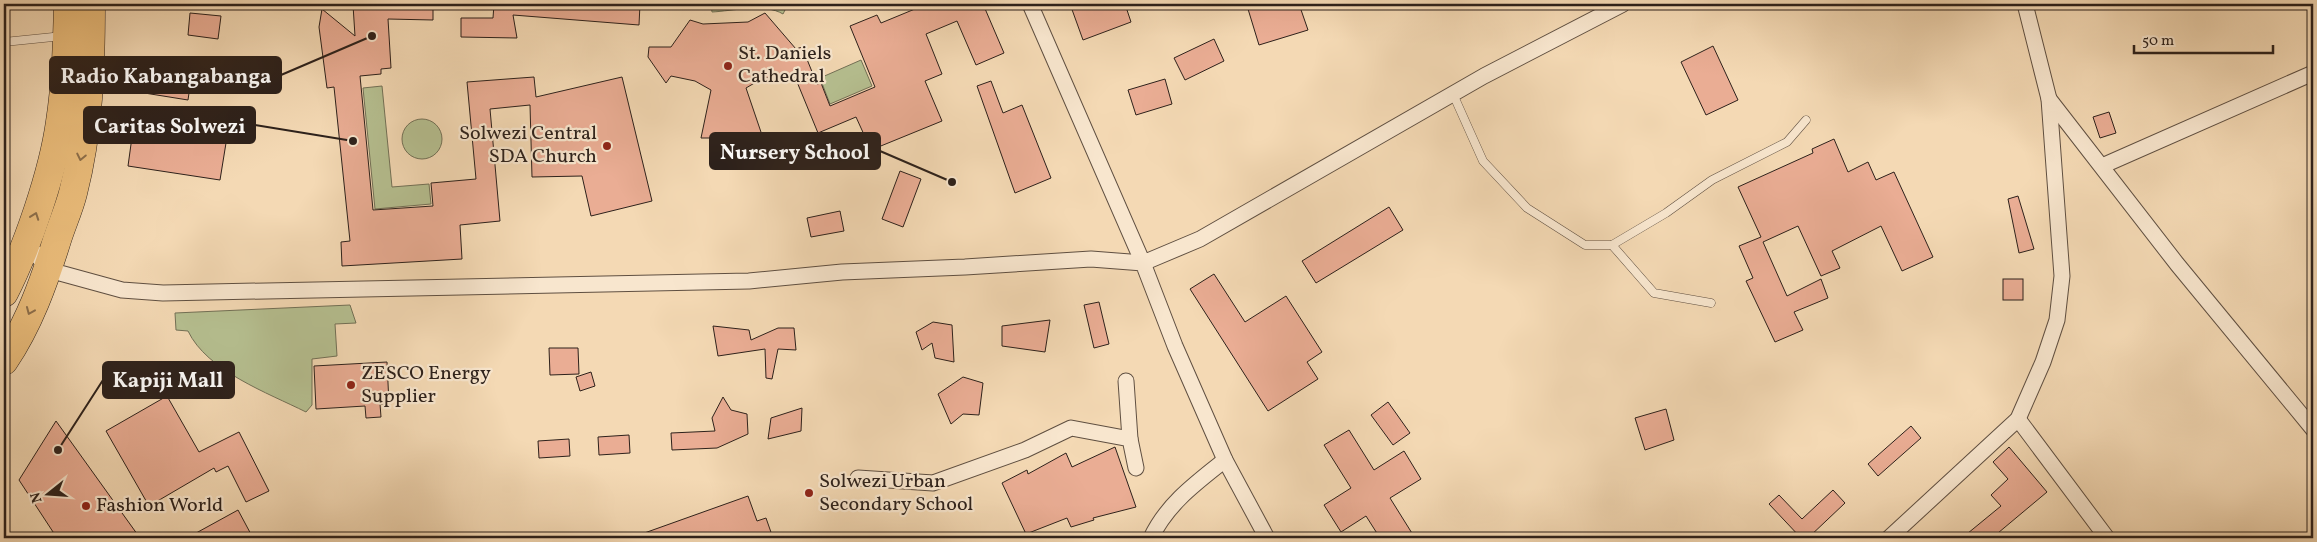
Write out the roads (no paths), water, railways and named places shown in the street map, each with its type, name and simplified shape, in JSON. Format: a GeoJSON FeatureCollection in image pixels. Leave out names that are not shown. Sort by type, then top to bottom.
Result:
{"type":"FeatureCollection","features":[{"type":"Feature","properties":{"kind":"highway"},"geometry":{"type":"LineString","coordinates":[[4,293],[42,196],[60,124],[68,4]]}},
{"type":"Feature","properties":{"kind":"highway"},"geometry":{"type":"LineString","coordinates":[[4,361],[18,340],[49,270],[73,194],[83,146],[88,106],[91,4]]}},
{"type":"Feature","properties":{"kind":"street"},"geometry":{"type":"LineString","coordinates":[[1030,4],[1143,262],[1176,346],[1225,460],[1267,538]]}},
{"type":"Feature","properties":{"kind":"street"},"geometry":{"type":"LineString","coordinates":[[25,241],[49,270],[122,290],[163,293],[749,281],[842,272],[1091,259],[1143,262],[1200,239],[1453,94],[1623,4]]}},
{"type":"Feature","properties":{"kind":"street"},"geometry":{"type":"LineString","coordinates":[[1889,538],[2018,419],[2043,362],[2057,320],[2062,276],[2049,99],[2025,4]]}},
{"type":"Feature","properties":{"kind":"street"},"geometry":{"type":"LineString","coordinates":[[2102,166],[2313,73]]}},
{"type":"Feature","properties":{"kind":"street"},"geometry":{"type":"LineString","coordinates":[[2049,99],[2177,264],[2306,409],[2313,429]]}},
{"type":"Feature","properties":{"kind":"street"},"geometry":{"type":"LineString","coordinates":[[1126,381],[1130,439],[1136,468]]}},
{"type":"Feature","properties":{"kind":"street"},"geometry":{"type":"LineString","coordinates":[[2018,419],[2107,538]]}},
{"type":"Feature","properties":{"kind":"street"},"geometry":{"type":"LineString","coordinates":[[858,478],[934,482],[1025,450],[1071,428],[1130,439]]}},
{"type":"Feature","properties":{"kind":"street"},"geometry":{"type":"LineString","coordinates":[[1151,538],[1179,498],[1225,460]]}},
{"type":"Feature","properties":{"kind":"lane"},"geometry":{"type":"LineString","coordinates":[[4,42],[67,36]]}},
{"type":"Feature","properties":{"kind":"lane"},"geometry":{"type":"LineString","coordinates":[[1453,94],[1484,161],[1527,208],[1585,245],[1612,245],[1666,214],[1712,180],[1787,142],[1806,120]]}},
{"type":"Feature","properties":{"kind":"lane"},"geometry":{"type":"LineString","coordinates":[[1612,245],[1654,293],[1711,303]]}},
{"type":"Feature","properties":{"kind":"place","name":"Radio Kabangabanga"},"geometry":{"type":"Point","coordinates":[372,36]}},
{"type":"Feature","properties":{"kind":"place","name":"St. Daniels Cathedral"},"geometry":{"type":"Point","coordinates":[728,66]}},
{"type":"Feature","properties":{"kind":"place","name":"Caritas Solwezi"},"geometry":{"type":"Point","coordinates":[353,141]}},
{"type":"Feature","properties":{"kind":"place","name":"Solwezi Central SDA Church"},"geometry":{"type":"Point","coordinates":[607,146]}},
{"type":"Feature","properties":{"kind":"place","name":"Nursery School"},"geometry":{"type":"Point","coordinates":[952,182]}},
{"type":"Feature","properties":{"kind":"place","name":"ZESCO Energy Supplier"},"geometry":{"type":"Point","coordinates":[351,385]}},
{"type":"Feature","properties":{"kind":"place","name":"Kapiji Mall"},"geometry":{"type":"Point","coordinates":[58,450]}},
{"type":"Feature","properties":{"kind":"place","name":"Solwezi Urban Secondary School"},"geometry":{"type":"Point","coordinates":[809,493]}},
{"type":"Feature","properties":{"kind":"place","name":"Fashion World"},"geometry":{"type":"Point","coordinates":[86,506]}}]}
